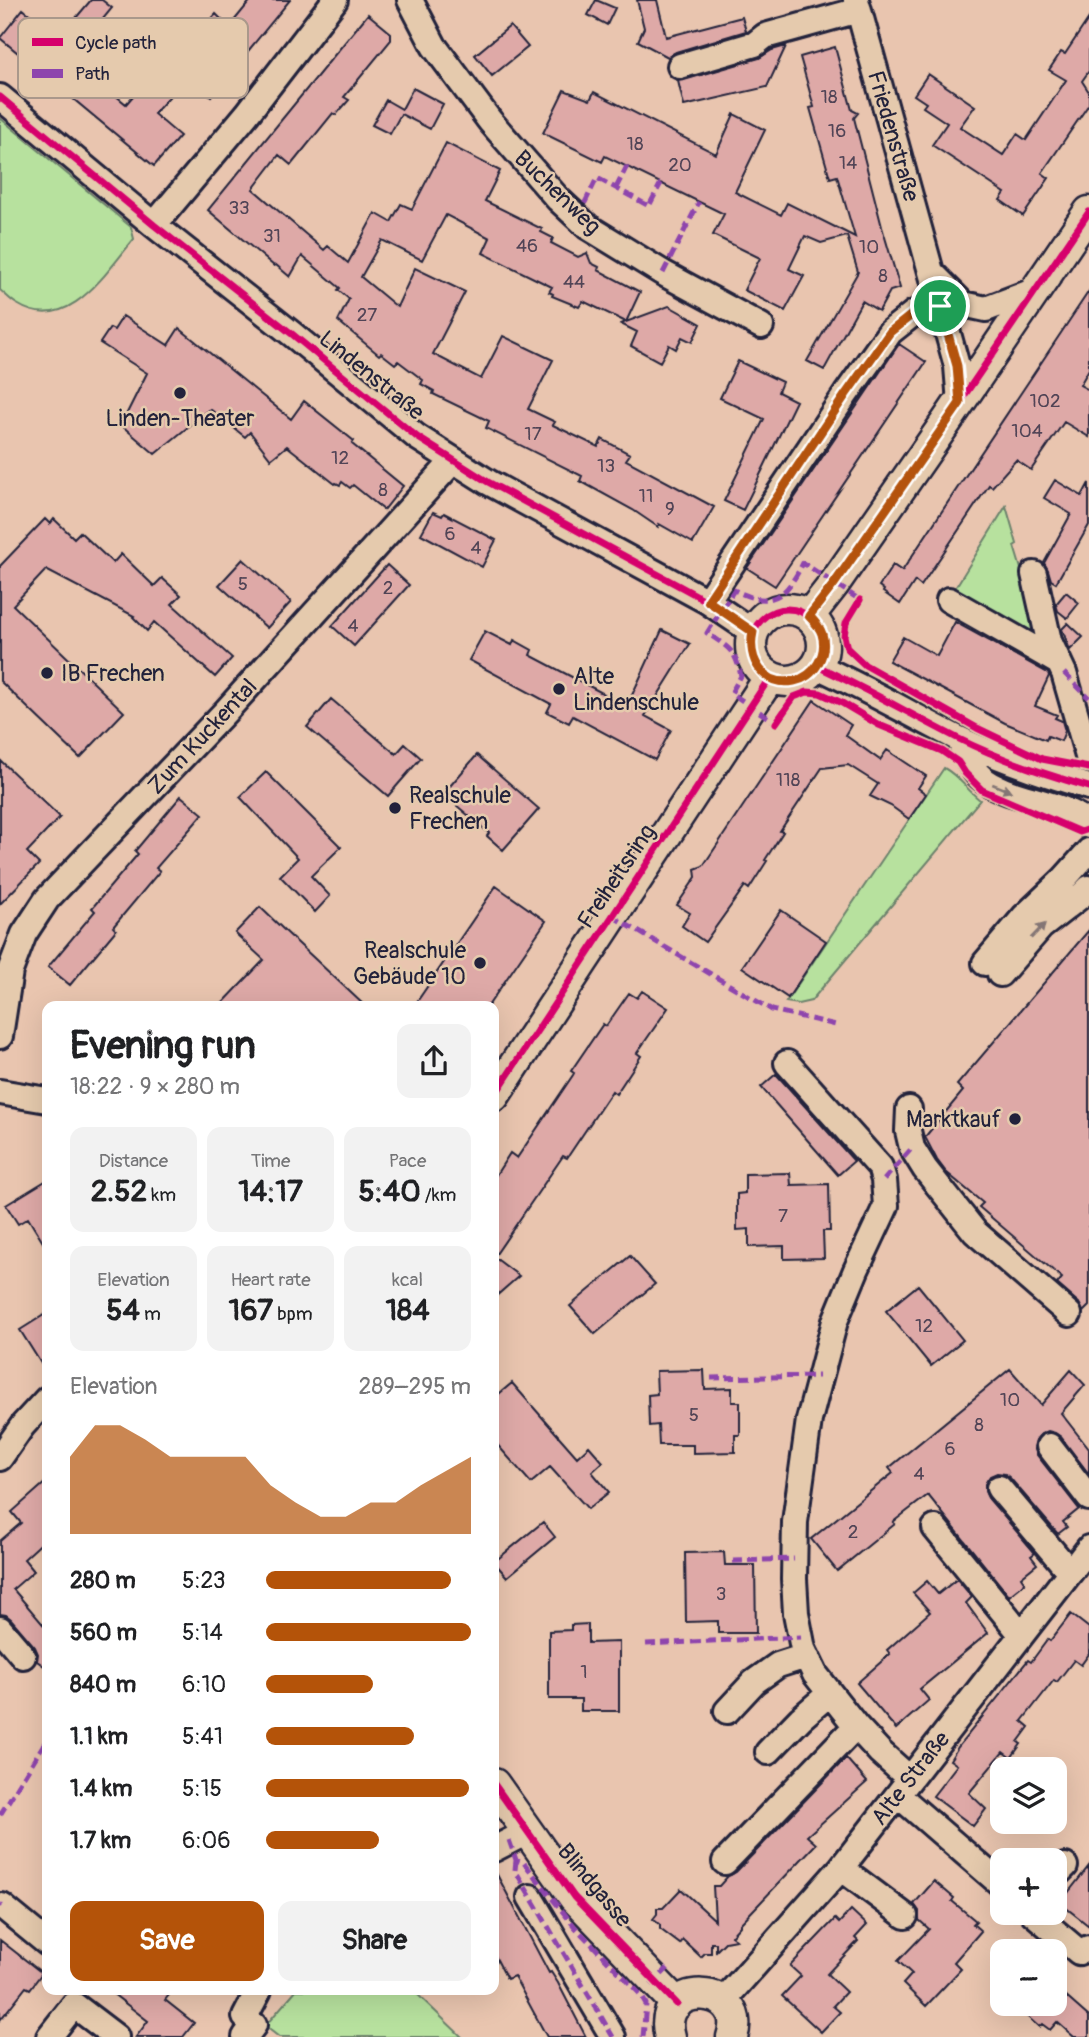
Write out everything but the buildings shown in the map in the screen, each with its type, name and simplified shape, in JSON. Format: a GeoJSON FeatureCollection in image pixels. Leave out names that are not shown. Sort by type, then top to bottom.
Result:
{"type":"FeatureCollection","features":[{"type":"Feature","properties":{"kind":"main road"},"geometry":{"type":"LineString","coordinates":[[809,616],[960,403],[1089,212]]}},
{"type":"Feature","properties":{"kind":"main road"},"geometry":{"type":"LineString","coordinates":[[789,609],[809,616],[817,624],[824,645],[817,666],[795,681],[782,681],[761,671],[751,653],[753,632],[759,622],[777,610],[789,609]]}},
{"type":"Feature","properties":{"kind":"main road","name":"Freiheitsring"},"geometry":{"type":"LineString","coordinates":[[499,1088],[770,677]]}},
{"type":"Feature","properties":{"kind":"main road","name":"Blindgasse"},"geometry":{"type":"LineString","coordinates":[[499,1790],[574,1897],[677,2004]]}},
{"type":"Feature","properties":{"kind":"main road"},"geometry":{"type":"LineString","coordinates":[[670,2037],[668,2021],[677,2004],[683,1998],[699,1993],[723,2001],[730,2010],[733,2020],[732,2037]]}},
{"type":"Feature","properties":{"kind":"street"},"geometry":{"type":"LineString","coordinates":[[153,225],[247,114],[335,0]]}},
{"type":"Feature","properties":{"kind":"street","name":"Buchenweg"},"geometry":{"type":"LineString","coordinates":[[410,0],[434,47],[490,121],[558,199],[597,232],[663,273],[761,326]]}},
{"type":"Feature","properties":{"kind":"street"},"geometry":{"type":"LineString","coordinates":[[680,66],[755,44],[765,36],[857,5]]}},
{"type":"Feature","properties":{"kind":"street","name":"Friedenstraße"},"geometry":{"type":"LineString","coordinates":[[857,5],[957,366],[960,403]]}},
{"type":"Feature","properties":{"kind":"street","name":"Lindenstraße"},"geometry":{"type":"LineString","coordinates":[[0,97],[153,225],[417,437],[488,482],[708,601],[753,632]]}},
{"type":"Feature","properties":{"kind":"street","name":"Friedenstraße"},"geometry":{"type":"LineString","coordinates":[[932,273],[963,304],[986,309],[1036,290]]}},
{"type":"Feature","properties":{"kind":"street"},"geometry":{"type":"LineString","coordinates":[[708,601],[890,332],[914,313],[940,306]]}},
{"type":"Feature","properties":{"kind":"street","name":"Zum Kuckental"},"geometry":{"type":"LineString","coordinates":[[0,1036],[9,971],[24,934],[47,899],[235,701],[453,461]]}},
{"type":"Feature","properties":{"kind":"street"},"geometry":{"type":"LineString","coordinates":[[1034,574],[1049,641],[1064,673],[1089,760]]}},
{"type":"Feature","properties":{"kind":"street"},"geometry":{"type":"LineString","coordinates":[[949,600],[1058,662]]}},
{"type":"Feature","properties":{"kind":"street"},"geometry":{"type":"LineString","coordinates":[[817,666],[959,739],[1035,771],[1088,784]]}},
{"type":"Feature","properties":{"kind":"street"},"geometry":{"type":"LineString","coordinates":[[959,739],[981,778],[995,787],[1071,813],[1089,826]]}},
{"type":"Feature","properties":{"kind":"street"},"geometry":{"type":"LineString","coordinates":[[1086,891],[993,968],[1024,917],[1089,851]]}},
{"type":"Feature","properties":{"kind":"street"},"geometry":{"type":"LineString","coordinates":[[787,1062],[880,1167],[886,1206],[835,1321],[809,1420],[795,1522],[796,1613],[803,1649],[815,1674],[880,1752],[904,1787],[990,1873]]}},
{"type":"Feature","properties":{"kind":"street"},"geometry":{"type":"LineString","coordinates":[[0,1092],[42,1099]]}},
{"type":"Feature","properties":{"kind":"street"},"geometry":{"type":"LineString","coordinates":[[909,1109],[908,1131],[912,1148],[925,1169],[975,1232],[1069,1314]]}},
{"type":"Feature","properties":{"kind":"street"},"geometry":{"type":"LineString","coordinates":[[1,1454],[42,1404]]}},
{"type":"Feature","properties":{"kind":"street"},"geometry":{"type":"LineString","coordinates":[[1049,1446],[1089,1497]]}},
{"type":"Feature","properties":{"kind":"street"},"geometry":{"type":"LineString","coordinates":[[999,1488],[1070,1572]]}},
{"type":"Feature","properties":{"kind":"street"},"geometry":{"type":"LineString","coordinates":[[935,1528],[1021,1634]]}},
{"type":"Feature","properties":{"kind":"street","name":"Alte Straße"},"geometry":{"type":"LineString","coordinates":[[723,2001],[841,1868],[1089,1548]]}},
{"type":"Feature","properties":{"kind":"street"},"geometry":{"type":"LineString","coordinates":[[0,1629],[23,1656]]}},
{"type":"Feature","properties":{"kind":"street"},"geometry":{"type":"LineString","coordinates":[[727,1712],[754,1682],[778,1665],[806,1656]]}},
{"type":"Feature","properties":{"kind":"street"},"geometry":{"type":"LineString","coordinates":[[768,1752],[830,1693]]}},
{"type":"Feature","properties":{"kind":"street"},"geometry":{"type":"LineString","coordinates":[[725,1862],[856,1726]]}},
{"type":"Feature","properties":{"kind":"street"},"geometry":{"type":"LineString","coordinates":[[499,1846],[527,1832]]}},
{"type":"Feature","properties":{"kind":"street"},"geometry":{"type":"LineString","coordinates":[[841,1868],[905,1916]]}},
{"type":"Feature","properties":{"kind":"street"},"geometry":{"type":"LineString","coordinates":[[530,1897],[613,2037]]}},
{"type":"Feature","properties":{"kind":"street"},"geometry":{"type":"LineString","coordinates":[[2,1906],[42,1939]]}},
{"type":"Feature","properties":{"kind":"street"},"geometry":{"type":"LineString","coordinates":[[1047,1925],[1079,1952],[1089,1948]]}},
{"type":"Feature","properties":{"kind":"street"},"geometry":{"type":"LineString","coordinates":[[256,1995],[244,2017],[256,2033]]}},
{"type":"Feature","properties":{"kind":"street"},"geometry":{"type":"LineString","coordinates":[[49,2037],[80,1997],[116,2037]]}},
{"type":"Feature","properties":{"kind":"green space"},"geometry":{"type":"Polygon","coordinates":[[[0,118],[131,227],[134,239],[98,283],[69,306],[53,312],[36,312],[15,303],[0,290],[0,118]]]}},
{"type":"Feature","properties":{"kind":"green space"},"geometry":{"type":"Polygon","coordinates":[[[1006,506],[1017,544],[1014,546],[1043,641],[952,593],[1006,506]]]}},
{"type":"Feature","properties":{"kind":"green space"},"geometry":{"type":"Polygon","coordinates":[[[944,768],[980,800],[811,1001],[798,1004],[786,1002],[944,768]]]}},
{"type":"Feature","properties":{"kind":"green space"},"geometry":{"type":"Polygon","coordinates":[[[292,1995],[418,1995],[462,2037],[279,2037],[265,2026],[292,1995]]]}},
{"type":"Feature","properties":{"kind":"marked path"},"geometry":{"type":"LineString","coordinates":[[616,188],[627,166]]}},
{"type":"Feature","properties":{"kind":"marked path"},"geometry":{"type":"LineString","coordinates":[[578,217],[597,178],[649,206],[661,183]]}},
{"type":"Feature","properties":{"kind":"marked path"},"geometry":{"type":"LineString","coordinates":[[663,273],[699,202]]}},
{"type":"Feature","properties":{"kind":"marked path"},"geometry":{"type":"LineString","coordinates":[[779,719],[776,723],[731,693],[741,676],[736,660],[726,646],[707,633],[734,590],[758,599],[776,597],[790,585],[803,563],[860,600],[856,606]]}},
{"type":"Feature","properties":{"kind":"marked path"},"geometry":{"type":"LineString","coordinates":[[1064,673],[1089,698]]}},
{"type":"Feature","properties":{"kind":"marked path"},"geometry":{"type":"LineString","coordinates":[[612,916],[772,1010],[836,1025]]}},
{"type":"Feature","properties":{"kind":"marked path"},"geometry":{"type":"LineString","coordinates":[[884,1180],[912,1148]]}},
{"type":"Feature","properties":{"kind":"marked path"},"geometry":{"type":"LineString","coordinates":[[711,1378],[819,1376]]}},
{"type":"Feature","properties":{"kind":"marked path"},"geometry":{"type":"LineString","coordinates":[[733,1561],[794,1559]]}},
{"type":"Feature","properties":{"kind":"marked path"},"geometry":{"type":"LineString","coordinates":[[646,1644],[801,1637]]}},
{"type":"Feature","properties":{"kind":"marked path"},"geometry":{"type":"LineString","coordinates":[[0,1815],[42,1747]]}},
{"type":"Feature","properties":{"kind":"marked path"},"geometry":{"type":"LineString","coordinates":[[509,1840],[516,1860],[524,1863],[575,1927],[641,1995],[646,2004],[643,2037]]}},
{"type":"Feature","properties":{"kind":"marked path"},"geometry":{"type":"LineString","coordinates":[[516,1860],[515,1870],[613,2037]]}},
{"type":"Feature","properties":{"kind":"marked path"},"geometry":{"type":"LineString","coordinates":[[651,1985],[668,1968]]}},
{"type":"Feature","properties":{"kind":"cycle path"},"geometry":{"type":"LineString","coordinates":[[0,97],[417,437],[488,482],[707,601],[753,632]]}},
{"type":"Feature","properties":{"kind":"cycle path"},"geometry":{"type":"LineString","coordinates":[[809,616],[947,421],[1089,212]]}},
{"type":"Feature","properties":{"kind":"cycle path"},"geometry":{"type":"LineString","coordinates":[[860,600],[846,623],[844,636],[847,648],[865,665],[977,728],[1042,759],[1089,768]]}},
{"type":"Feature","properties":{"kind":"cycle path"},"geometry":{"type":"LineString","coordinates":[[787,609],[801,612],[813,619],[820,631],[823,645],[820,659],[813,671],[801,678],[787,681],[773,678],[761,671],[754,659],[751,645],[754,631],[761,619],[773,612],[787,609]]}},
{"type":"Feature","properties":{"kind":"cycle path"},"geometry":{"type":"LineString","coordinates":[[817,666],[973,746],[1022,766],[1089,787]]}},
{"type":"Feature","properties":{"kind":"cycle path"},"geometry":{"type":"LineString","coordinates":[[499,1088],[770,677]]}},
{"type":"Feature","properties":{"kind":"cycle path"},"geometry":{"type":"LineString","coordinates":[[776,723],[794,697],[807,692],[820,693],[879,725],[942,751],[958,762],[982,790],[1080,832],[1089,829]]}},
{"type":"Feature","properties":{"kind":"cycle path"},"geometry":{"type":"LineString","coordinates":[[499,1791],[574,1897],[677,2004]]}},
{"type":"Feature","properties":{"kind":"place","name":"Linden-Theater"},"geometry":{"type":"Point","coordinates":[180,393]}},
{"type":"Feature","properties":{"kind":"place","name":"IB Frechen"},"geometry":{"type":"Point","coordinates":[47,673]}},
{"type":"Feature","properties":{"kind":"place","name":"Alte Lindenschule"},"geometry":{"type":"Point","coordinates":[559,689]}},
{"type":"Feature","properties":{"kind":"place","name":"Realschule Frechen"},"geometry":{"type":"Point","coordinates":[395,808]}},
{"type":"Feature","properties":{"kind":"place","name":"Realschule Gebäude 10"},"geometry":{"type":"Point","coordinates":[480,963]}},
{"type":"Feature","properties":{"kind":"place","name":"Marktkauf"},"geometry":{"type":"Point","coordinates":[1015,1119]}},
{"type":"Feature","properties":{"kind":"route"},"geometry":{"type":"LineString","coordinates":[[940,306],[957,366],[960,403],[809,616],[817,624],[824,645],[817,666],[795,681],[770,677],[761,671],[751,653],[753,632],[708,601],[890,332],[914,313],[940,306]]}}]}
